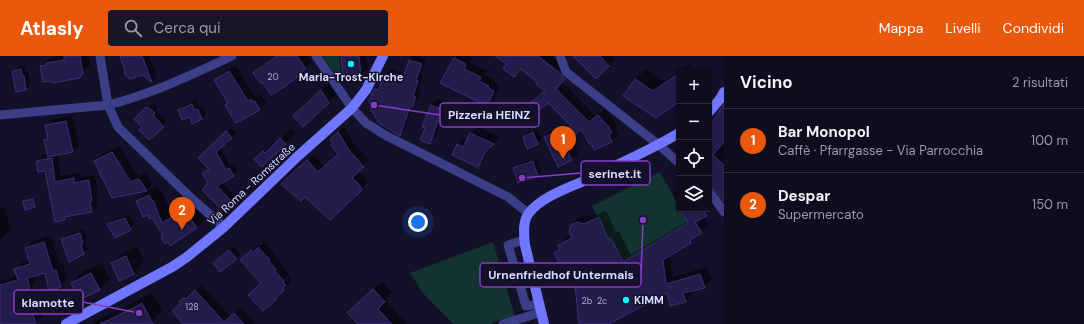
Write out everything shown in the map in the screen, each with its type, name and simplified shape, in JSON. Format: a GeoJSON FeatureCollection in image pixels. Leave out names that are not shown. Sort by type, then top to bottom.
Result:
{"type":"FeatureCollection","features":[{"type":"Feature","properties":{"kind":"street"},"geometry":{"type":"LineString","coordinates":[[100,56],[108,105],[118,128],[191,198],[224,226]]}},
{"type":"Feature","properties":{"kind":"street"},"geometry":{"type":"LineString","coordinates":[[0,115],[108,105],[162,88],[232,56]]}},
{"type":"Feature","properties":{"kind":"street"},"geometry":{"type":"LineString","coordinates":[[316,56],[352,108],[366,123],[385,135],[508,197],[528,213]]}},
{"type":"Feature","properties":{"kind":"street","name":"Via Roma - Romstraße"},"geometry":{"type":"LineString","coordinates":[[66,324],[172,267],[187,257],[224,226],[298,156],[352,108],[366,90],[383,56]]}},
{"type":"Feature","properties":{"kind":"street"},"geometry":{"type":"LineString","coordinates":[[560,56],[566,72],[659,145],[676,160]]}},
{"type":"Feature","properties":{"kind":"street"},"geometry":{"type":"LineString","coordinates":[[712,108],[724,92]]}},
{"type":"Feature","properties":{"kind":"street"},"geometry":{"type":"LineString","coordinates":[[544,324],[524,240],[525,221],[528,213],[556,194],[659,145],[676,135]]}},
{"type":"Feature","properties":{"kind":"street"},"geometry":{"type":"LineString","coordinates":[[712,195],[724,212]]}},
{"type":"Feature","properties":{"kind":"street"},"geometry":{"type":"LineString","coordinates":[[524,240],[508,245],[526,306],[541,308]]}},
{"type":"Feature","properties":{"kind":"street"},"geometry":{"type":"LineString","coordinates":[[503,324],[541,308]]}},
{"type":"Feature","properties":{"kind":"street"},"geometry":{"type":"LineString","coordinates":[[541,308],[548,324]]}},
{"type":"Feature","properties":{"kind":"green space"},"geometry":{"type":"Polygon","coordinates":[[[322,56],[339,56],[341,75],[336,76],[322,56]]]}},
{"type":"Feature","properties":{"kind":"green space"},"geometry":{"type":"Polygon","coordinates":[[[660,172],[676,201],[676,212],[682,212],[688,223],[621,263],[611,238],[606,240],[606,235],[592,206],[660,172]]]}},
{"type":"Feature","properties":{"kind":"green space"},"geometry":{"type":"Polygon","coordinates":[[[493,242],[515,317],[493,322],[491,324],[453,324],[423,293],[410,273],[493,242]]]}},
{"type":"Feature","properties":{"kind":"building"},"geometry":{"type":"Polygon","coordinates":[[[64,56],[80,56],[83,73],[80,78],[53,83],[52,81],[43,82],[40,66],[46,65],[46,63],[64,60],[64,56]]]}},
{"type":"Feature","properties":{"kind":"building"},"geometry":{"type":"Polygon","coordinates":[[[120,56],[142,56],[152,82],[142,75],[130,79],[124,74],[125,71],[120,56]]]}},
{"type":"Feature","properties":{"kind":"building"},"geometry":{"type":"Polygon","coordinates":[[[277,56],[297,56],[306,69],[284,87],[271,95],[263,83],[261,84],[253,73],[277,56]]]}},
{"type":"Feature","properties":{"kind":"building","name":"Maria-Trost-Kirche"},"geometry":{"type":"Polygon","coordinates":[[[341,56],[359,56],[361,75],[343,77],[341,56]]]}},
{"type":"Feature","properties":{"kind":"building"},"geometry":{"type":"Polygon","coordinates":[[[495,56],[538,56],[560,73],[565,79],[556,89],[589,122],[598,115],[612,133],[609,135],[612,142],[594,150],[581,129],[564,144],[572,160],[558,167],[544,137],[571,126],[548,103],[536,112],[526,106],[545,91],[536,84],[537,82],[521,69],[514,77],[503,69],[506,64],[495,56]]]}},
{"type":"Feature","properties":{"kind":"building"},"geometry":{"type":"Polygon","coordinates":[[[573,56],[600,56],[609,66],[596,79],[573,56]]]}},
{"type":"Feature","properties":{"kind":"building"},"geometry":{"type":"Polygon","coordinates":[[[454,58],[466,64],[464,69],[481,77],[479,81],[489,86],[488,88],[494,91],[487,106],[440,83],[454,58]]]}},
{"type":"Feature","properties":{"kind":"building"},"geometry":{"type":"Polygon","coordinates":[[[409,60],[422,64],[416,80],[418,81],[413,96],[416,97],[412,107],[410,107],[400,136],[379,123],[371,110],[369,101],[374,89],[378,90],[385,74],[402,81],[409,60]]]}},
{"type":"Feature","properties":{"kind":"building"},"geometry":{"type":"Polygon","coordinates":[[[21,69],[22,76],[24,76],[26,90],[16,92],[12,71],[21,69]]]}},
{"type":"Feature","properties":{"kind":"building"},"geometry":{"type":"Polygon","coordinates":[[[229,71],[248,101],[251,99],[253,102],[255,101],[260,110],[236,123],[225,105],[228,103],[214,80],[229,71]]]}},
{"type":"Feature","properties":{"kind":"building"},"geometry":{"type":"Polygon","coordinates":[[[676,75],[676,104],[656,118],[623,96],[635,79],[653,91],[676,75]]]}},
{"type":"Feature","properties":{"kind":"building"},"geometry":{"type":"Polygon","coordinates":[[[321,90],[329,103],[303,127],[293,116],[321,90]]]}},
{"type":"Feature","properties":{"kind":"building"},"geometry":{"type":"Polygon","coordinates":[[[192,104],[195,110],[198,109],[202,119],[192,124],[190,117],[182,120],[178,110],[192,104]]]}},
{"type":"Feature","properties":{"kind":"building"},"geometry":{"type":"Polygon","coordinates":[[[724,104],[724,142],[713,155],[724,165],[724,202],[712,187],[712,122],[724,104]]]}},
{"type":"Feature","properties":{"kind":"building"},"geometry":{"type":"Polygon","coordinates":[[[431,105],[457,116],[452,127],[438,121],[430,144],[420,140],[425,128],[422,127],[431,105]]]}},
{"type":"Feature","properties":{"kind":"building"},"geometry":{"type":"Polygon","coordinates":[[[146,107],[155,113],[153,115],[164,127],[149,140],[139,130],[142,127],[134,119],[146,107]]]}},
{"type":"Feature","properties":{"kind":"building"},"geometry":{"type":"Polygon","coordinates":[[[66,121],[73,152],[48,157],[44,140],[48,139],[45,125],[66,121]]]}},
{"type":"Feature","properties":{"kind":"building"},"geometry":{"type":"Polygon","coordinates":[[[226,131],[232,138],[216,152],[226,170],[229,168],[234,176],[217,186],[232,202],[226,208],[220,208],[202,190],[208,183],[202,173],[209,169],[198,158],[226,131]]]}},
{"type":"Feature","properties":{"kind":"building"},"geometry":{"type":"Polygon","coordinates":[[[338,132],[349,150],[364,167],[352,178],[359,184],[362,190],[330,220],[305,197],[301,201],[281,184],[307,160],[318,172],[338,154],[331,145],[333,143],[330,139],[338,132]]]}},
{"type":"Feature","properties":{"kind":"building"},"geometry":{"type":"Polygon","coordinates":[[[533,132],[538,144],[527,149],[523,137],[533,132]]]}},
{"type":"Feature","properties":{"kind":"building"},"geometry":{"type":"Polygon","coordinates":[[[470,133],[494,144],[487,150],[478,167],[452,155],[457,144],[463,147],[470,133]]]}},
{"type":"Feature","properties":{"kind":"building"},"geometry":{"type":"Polygon","coordinates":[[[280,138],[286,144],[262,167],[254,159],[263,151],[265,153],[280,138]]]}},
{"type":"Feature","properties":{"kind":"building"},"geometry":{"type":"Polygon","coordinates":[[[112,152],[131,182],[137,179],[140,180],[147,191],[112,198],[94,161],[112,152]]]}},
{"type":"Feature","properties":{"kind":"building"},"geometry":{"type":"Polygon","coordinates":[[[52,158],[55,182],[74,178],[74,183],[89,180],[92,212],[64,217],[65,220],[55,222],[45,171],[38,172],[36,161],[52,158]]]}},
{"type":"Feature","properties":{"kind":"building"},"geometry":{"type":"Polygon","coordinates":[[[533,161],[538,176],[518,183],[513,168],[533,161]]]}},
{"type":"Feature","properties":{"kind":"building"},"geometry":{"type":"Polygon","coordinates":[[[149,195],[153,200],[162,223],[185,209],[197,228],[170,246],[168,242],[165,244],[161,236],[163,235],[152,218],[149,219],[148,215],[143,217],[136,201],[149,195]]]}},
{"type":"Feature","properties":{"kind":"building"},"geometry":{"type":"Polygon","coordinates":[[[33,199],[35,207],[25,210],[23,201],[33,199]]]}},
{"type":"Feature","properties":{"kind":"building"},"geometry":{"type":"Polygon","coordinates":[[[682,212],[705,212],[707,216],[695,222],[702,233],[690,240],[691,243],[663,260],[666,284],[700,274],[705,288],[683,293],[686,302],[670,306],[667,293],[609,324],[579,324],[575,285],[571,287],[554,253],[560,250],[558,245],[572,238],[569,232],[571,225],[578,222],[584,224],[599,217],[608,239],[611,238],[623,262],[688,223],[682,212]]]}},
{"type":"Feature","properties":{"kind":"building"},"geometry":{"type":"Polygon","coordinates":[[[125,218],[131,230],[115,238],[107,224],[125,218]]]}},
{"type":"Feature","properties":{"kind":"building"},"geometry":{"type":"Polygon","coordinates":[[[80,233],[83,244],[81,245],[84,254],[69,262],[61,239],[80,233]]]}},
{"type":"Feature","properties":{"kind":"building"},"geometry":{"type":"Polygon","coordinates":[[[44,242],[53,271],[56,270],[61,287],[49,291],[45,273],[27,278],[30,289],[25,290],[36,324],[0,324],[0,285],[18,280],[14,269],[30,264],[25,248],[44,242]]]}},
{"type":"Feature","properties":{"kind":"building"},"geometry":{"type":"Polygon","coordinates":[[[258,247],[270,260],[269,261],[276,270],[275,271],[286,285],[283,288],[284,290],[276,298],[277,299],[263,311],[248,295],[261,283],[240,260],[251,250],[253,252],[258,247]]]}},
{"type":"Feature","properties":{"kind":"building"},"geometry":{"type":"Polygon","coordinates":[[[229,250],[237,259],[220,272],[213,263],[229,250]]]}},
{"type":"Feature","properties":{"kind":"building"},"geometry":{"type":"Polygon","coordinates":[[[126,256],[134,274],[119,281],[111,263],[126,256]]]}},
{"type":"Feature","properties":{"kind":"building"},"geometry":{"type":"Polygon","coordinates":[[[91,273],[100,290],[79,300],[71,283],[91,273]]]}},
{"type":"Feature","properties":{"kind":"building"},"geometry":{"type":"Polygon","coordinates":[[[373,289],[385,302],[378,309],[392,324],[358,324],[347,313],[373,289]]]}},
{"type":"Feature","properties":{"kind":"building"},"geometry":{"type":"Polygon","coordinates":[[[195,290],[224,322],[234,313],[244,324],[183,324],[172,311],[180,304],[180,301],[183,298],[186,298],[195,290]]]}},
{"type":"Feature","properties":{"kind":"building"},"geometry":{"type":"Polygon","coordinates":[[[142,303],[153,324],[100,324],[137,306],[142,303]]]}},
{"type":"Feature","properties":{"kind":"place","name":"Maria-Trost-Kirche"},"geometry":{"type":"Point","coordinates":[351,64]}},
{"type":"Feature","properties":{"kind":"place","name":"Pizzeria HEINZ"},"geometry":{"type":"Point","coordinates":[374,105]}},
{"type":"Feature","properties":{"kind":"place","name":"Bar Monopol"},"geometry":{"type":"Point","coordinates":[563,159]}},
{"type":"Feature","properties":{"kind":"place","name":"serinet.it"},"geometry":{"type":"Point","coordinates":[522,178]}},
{"type":"Feature","properties":{"kind":"place","name":"Urnenfriedhof Untermais"},"geometry":{"type":"Point","coordinates":[643,220]}},
{"type":"Feature","properties":{"kind":"place","name":"Despar"},"geometry":{"type":"Point","coordinates":[182,230]}},
{"type":"Feature","properties":{"kind":"place","name":"KIMM"},"geometry":{"type":"Point","coordinates":[626,300]}},
{"type":"Feature","properties":{"kind":"place","name":"klamotte"},"geometry":{"type":"Point","coordinates":[139,313]}}]}
